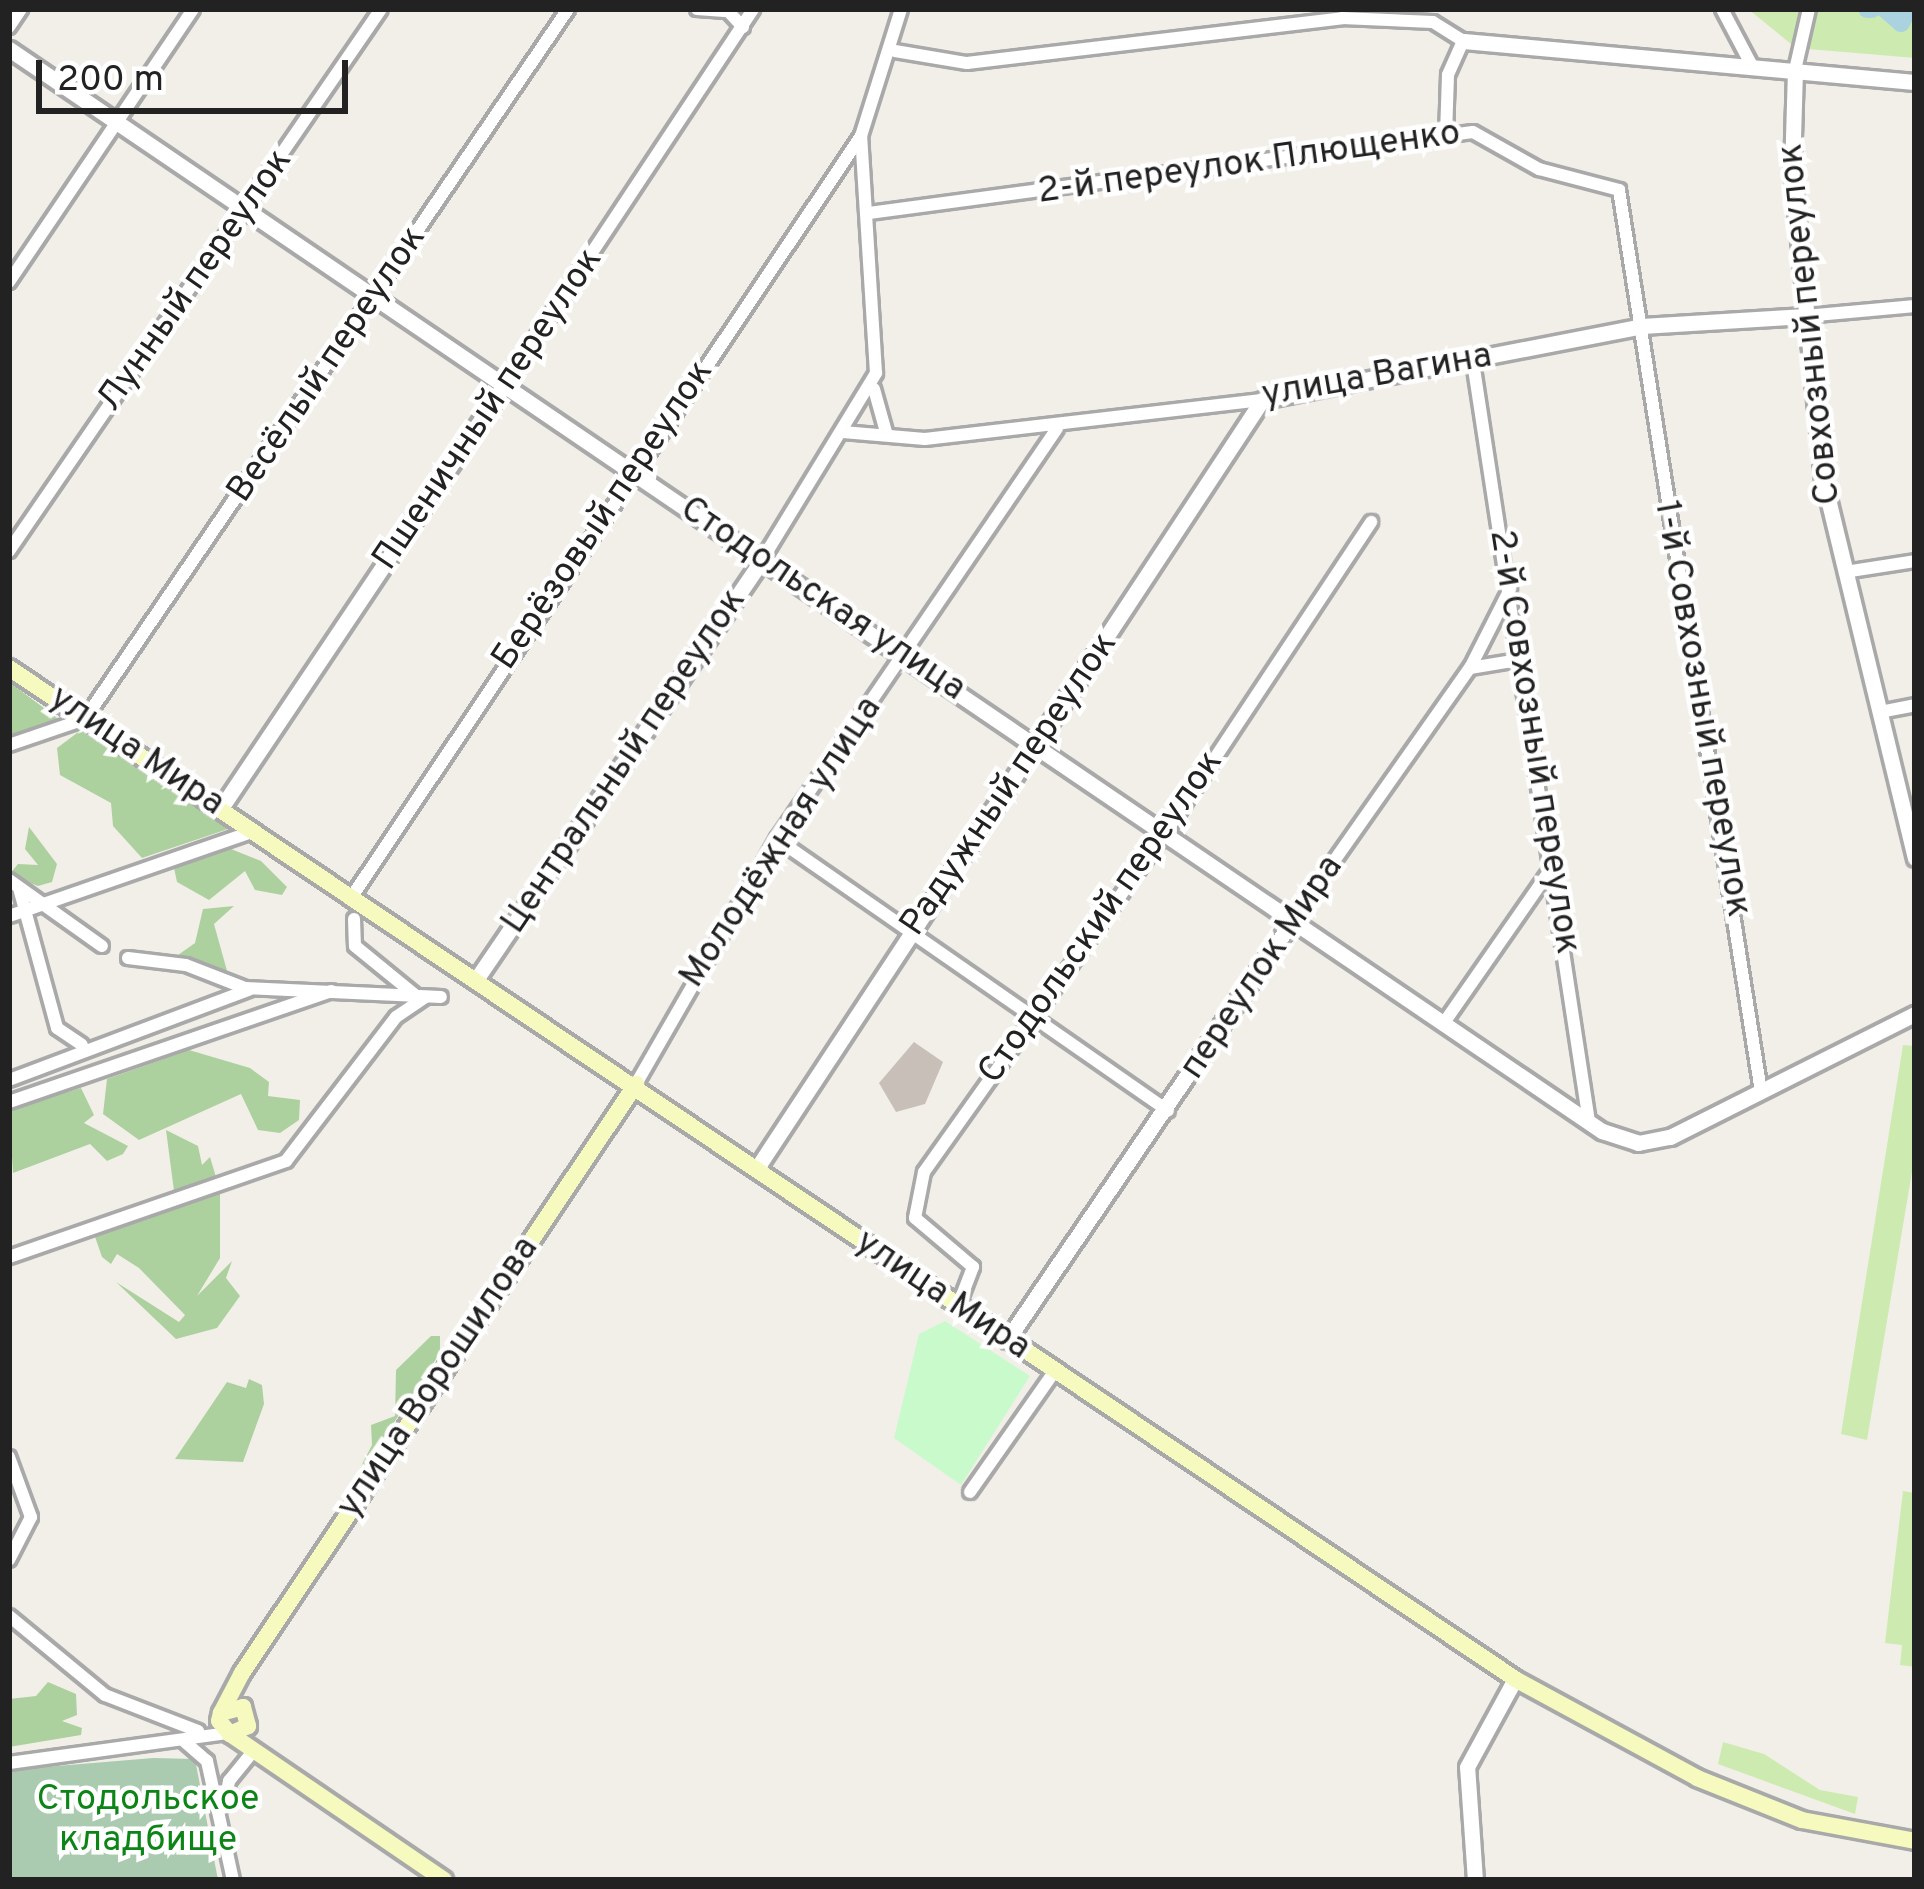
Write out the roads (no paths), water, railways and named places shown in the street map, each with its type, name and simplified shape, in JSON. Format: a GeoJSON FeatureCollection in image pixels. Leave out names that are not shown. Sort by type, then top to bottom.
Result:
{"type":"FeatureCollection","features":[{"type":"Feature","properties":{"kind":"main road","name":"улица Мира"},"geometry":{"type":"LineString","coordinates":[[9,668],[636,1084],[1054,1372],[1515,1679],[1697,1778],[1802,1820],[1915,1841]]}},
{"type":"Feature","properties":{"kind":"main road","name":"улица Ворошилова"},"geometry":{"type":"LineString","coordinates":[[224,1724],[242,1673],[636,1084]]}},
{"type":"Feature","properties":{"kind":"main road"},"geometry":{"type":"LineString","coordinates":[[242,1673],[247,1714],[279,1767]]}},
{"type":"Feature","properties":{"kind":"main road"},"geometry":{"type":"LineString","coordinates":[[224,1724],[247,1714]]}},
{"type":"Feature","properties":{"kind":"main road"},"geometry":{"type":"LineString","coordinates":[[224,1724],[247,1714]]}},
{"type":"Feature","properties":{"kind":"main road"},"geometry":{"type":"LineString","coordinates":[[224,1724],[254,1750],[444,1880]]}},
{"type":"Feature","properties":{"kind":"street"},"geometry":{"type":"LineString","coordinates":[[9,27],[21,9]]}},
{"type":"Feature","properties":{"kind":"street"},"geometry":{"type":"LineString","coordinates":[[9,282],[193,9]]}},
{"type":"Feature","properties":{"kind":"street","name":"Лунный переулок"},"geometry":{"type":"LineString","coordinates":[[9,551],[247,211],[381,9]]}},
{"type":"Feature","properties":{"kind":"street","name":"Весёлый переулок"},"geometry":{"type":"LineString","coordinates":[[85,719],[568,9]]}},
{"type":"Feature","properties":{"kind":"street","name":"Пшеничный переулок"},"geometry":{"type":"LineString","coordinates":[[221,808],[753,9]]}},
{"type":"Feature","properties":{"kind":"street","name":"Берёзовый переулок"},"geometry":{"type":"LineString","coordinates":[[351,898],[861,136],[895,51],[901,9]]}},
{"type":"Feature","properties":{"kind":"street"},"geometry":{"type":"LineString","coordinates":[[1722,9],[1752,66]]}},
{"type":"Feature","properties":{"kind":"street"},"geometry":{"type":"LineString","coordinates":[[1795,70],[1809,9]]}},
{"type":"Feature","properties":{"kind":"street"},"geometry":{"type":"LineString","coordinates":[[702,10],[729,10],[742,27]]}},
{"type":"Feature","properties":{"kind":"street"},"geometry":{"type":"LineString","coordinates":[[895,51],[968,63],[1354,17],[1433,22],[1463,41],[1915,82]]}},
{"type":"Feature","properties":{"kind":"street"},"geometry":{"type":"LineString","coordinates":[[1446,135],[1448,75],[1463,41]]}},
{"type":"Feature","properties":{"kind":"street","name":"Стодольская улица"},"geometry":{"type":"LineString","coordinates":[[9,49],[1446,1020],[1589,1122],[1638,1143],[1761,1092]]}},
{"type":"Feature","properties":{"kind":"street","name":"Совхозный переулок"},"geometry":{"type":"LineString","coordinates":[[1795,70],[1788,110],[1823,478],[1914,848]]}},
{"type":"Feature","properties":{"kind":"street","name":"2-й переулок Плющенко"},"geometry":{"type":"LineString","coordinates":[[869,213],[1446,135],[1488,134],[1538,169],[1619,190],[1641,326]]}},
{"type":"Feature","properties":{"kind":"street"},"geometry":{"type":"LineString","coordinates":[[861,136],[876,373],[886,433]]}},
{"type":"Feature","properties":{"kind":"street","name":"улица Вагина"},"geometry":{"type":"LineString","coordinates":[[842,433],[926,439],[1057,428],[1262,400],[1641,326],[1915,306]]}},
{"type":"Feature","properties":{"kind":"street","name":"1-й Совхозный переулок"},"geometry":{"type":"LineString","coordinates":[[1641,326],[1761,1092]]}},
{"type":"Feature","properties":{"kind":"street","name":"2-й Совхозный переулок"},"geometry":{"type":"LineString","coordinates":[[1473,362],[1525,659],[1589,1122]]}},
{"type":"Feature","properties":{"kind":"street","name":"Центральный переулок"},"geometry":{"type":"LineString","coordinates":[[476,981],[762,560],[876,373]]}},
{"type":"Feature","properties":{"kind":"street","name":"Радужный переулок"},"geometry":{"type":"LineString","coordinates":[[757,1168],[1262,400]]}},
{"type":"Feature","properties":{"kind":"street","name":"Молодёжная улица"},"geometry":{"type":"LineString","coordinates":[[636,1084],[777,839],[1057,428]]}},
{"type":"Feature","properties":{"kind":"street","name":"Стодольский переулок"},"geometry":{"type":"LineString","coordinates":[[958,1306],[973,1268],[915,1218],[916,1192],[1166,832],[1371,521]]}},
{"type":"Feature","properties":{"kind":"street"},"geometry":{"type":"LineString","coordinates":[[1845,572],[1915,560]]}},
{"type":"Feature","properties":{"kind":"street","name":"переулок Мира"},"geometry":{"type":"LineString","coordinates":[[1007,1340],[1470,668],[1510,589]]}},
{"type":"Feature","properties":{"kind":"street"},"geometry":{"type":"LineString","coordinates":[[1470,668],[1525,659]]}},
{"type":"Feature","properties":{"kind":"street"},"geometry":{"type":"LineString","coordinates":[[1880,712],[1915,705]]}},
{"type":"Feature","properties":{"kind":"street"},"geometry":{"type":"LineString","coordinates":[[9,745],[85,719]]}},
{"type":"Feature","properties":{"kind":"street"},"geometry":{"type":"LineString","coordinates":[[9,916],[254,831]]}},
{"type":"Feature","properties":{"kind":"street"},"geometry":{"type":"LineString","coordinates":[[777,839],[1168,1111]]}},
{"type":"Feature","properties":{"kind":"street"},"geometry":{"type":"LineString","coordinates":[[1446,1020],[1553,866]]}},
{"type":"Feature","properties":{"kind":"street"},"geometry":{"type":"LineString","coordinates":[[14,884],[102,946]]}},
{"type":"Feature","properties":{"kind":"street"},"geometry":{"type":"LineString","coordinates":[[14,884],[26,909],[57,1028],[85,1045]]}},
{"type":"Feature","properties":{"kind":"street"},"geometry":{"type":"LineString","coordinates":[[354,919],[355,946],[421,997]]}},
{"type":"Feature","properties":{"kind":"street"},"geometry":{"type":"LineString","coordinates":[[128,958],[256,988],[441,997]]}},
{"type":"Feature","properties":{"kind":"street"},"geometry":{"type":"LineString","coordinates":[[9,1080],[85,1045],[256,988]]}},
{"type":"Feature","properties":{"kind":"street"},"geometry":{"type":"LineString","coordinates":[[9,1102],[331,991]]}},
{"type":"Feature","properties":{"kind":"street"},"geometry":{"type":"LineString","coordinates":[[9,1257],[286,1161],[396,1017],[421,997]]}},
{"type":"Feature","properties":{"kind":"street"},"geometry":{"type":"LineString","coordinates":[[1761,1092],[1915,1014]]}},
{"type":"Feature","properties":{"kind":"street"},"geometry":{"type":"LineString","coordinates":[[970,1492],[1054,1372]]}},
{"type":"Feature","properties":{"kind":"street"},"geometry":{"type":"LineString","coordinates":[[9,1457],[31,1517],[9,1560]]}},
{"type":"Feature","properties":{"kind":"street"},"geometry":{"type":"LineString","coordinates":[[10,1620],[105,1695],[198,1732]]}},
{"type":"Feature","properties":{"kind":"street"},"geometry":{"type":"LineString","coordinates":[[1475,1880],[1467,1767],[1515,1679]]}},
{"type":"Feature","properties":{"kind":"street"},"geometry":{"type":"LineString","coordinates":[[184,1741],[224,1724]]}},
{"type":"Feature","properties":{"kind":"street"},"geometry":{"type":"LineString","coordinates":[[9,1763],[184,1741],[224,1724]]}},
{"type":"Feature","properties":{"kind":"street"},"geometry":{"type":"LineString","coordinates":[[184,1741],[207,1761],[223,1812],[233,1880]]}},
{"type":"Feature","properties":{"kind":"street"},"geometry":{"type":"LineString","coordinates":[[223,1812],[229,1780],[254,1750]]}},
{"type":"Feature","properties":{"kind":"waterway"},"geometry":{"type":"LineString","coordinates":[[1867,9],[1872,9]]}},
{"type":"Feature","properties":{"kind":"waterway"},"geometry":{"type":"LineString","coordinates":[[1885,9],[1901,23],[1908,9]]}},
{"type":"Feature","properties":{"kind":"park label","name":"Стодольское кладбище"},"geometry":{"type":"Point","coordinates":[148,1820]}}]}
